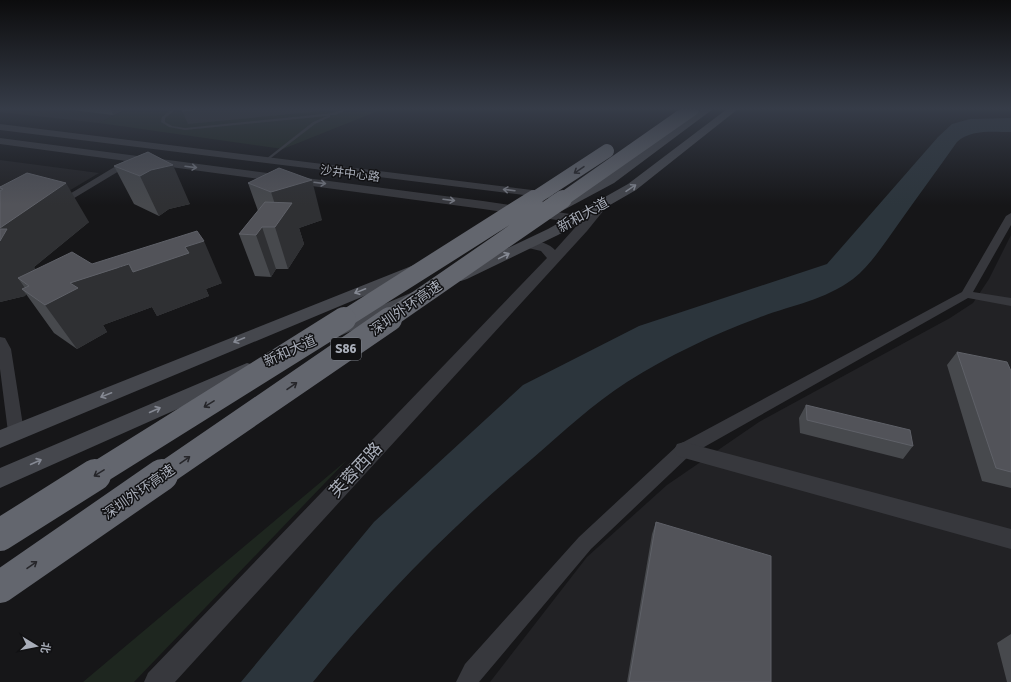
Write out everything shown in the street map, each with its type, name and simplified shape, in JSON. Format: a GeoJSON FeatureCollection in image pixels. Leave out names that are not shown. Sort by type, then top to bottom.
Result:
{"type":"FeatureCollection","features":[{"type":"Feature","properties":{"kind":"highway","name":"深圳外环高速"},"geometry":{"type":"LineString","coordinates":[[0,535],[556,185],[622,141]]}},
{"type":"Feature","properties":{"kind":"highway","name":"深圳外环高速"},"geometry":{"type":"LineString","coordinates":[[0,587],[647,141]]}},
{"type":"Feature","properties":{"kind":"main road","name":"新和大道"},"geometry":{"type":"LineString","coordinates":[[0,439],[382,282],[464,251],[576,199],[610,180],[664,141]]}},
{"type":"Feature","properties":{"kind":"main road","name":"新和大道"},"geometry":{"type":"LineString","coordinates":[[0,478],[445,283],[529,244],[632,188],[692,141]]}},
{"type":"Feature","properties":{"kind":"street","name":"沙井中心路"},"geometry":{"type":"LineString","coordinates":[[0,141],[577,219]]}},
{"type":"Feature","properties":{"kind":"street","name":"沙井中心路"},"geometry":{"type":"LineString","coordinates":[[112,141],[576,199]]}},
{"type":"Feature","properties":{"kind":"street"},"geometry":{"type":"LineString","coordinates":[[47,210],[133,159]]}},
{"type":"Feature","properties":{"kind":"street","name":"芙蓉西路"},"geometry":{"type":"LineString","coordinates":[[157,682],[583,228],[602,205]]}},
{"type":"Feature","properties":{"kind":"street"},"geometry":{"type":"LineString","coordinates":[[467,682],[473,672],[585,543],[684,450],[966,294],[1011,216]]}},
{"type":"Feature","properties":{"kind":"street"},"geometry":{"type":"LineString","coordinates":[[529,244],[546,248],[555,258]]}},
{"type":"Feature","properties":{"kind":"street"},"geometry":{"type":"LineString","coordinates":[[966,294],[1011,302]]}},
{"type":"Feature","properties":{"kind":"street"},"geometry":{"type":"LineString","coordinates":[[0,341],[4,349],[16,432]]}},
{"type":"Feature","properties":{"kind":"street"},"geometry":{"type":"LineString","coordinates":[[684,450],[1011,539]]}},
{"type":"Feature","properties":{"kind":"lane"},"geometry":{"type":"LineString","coordinates":[[267,160],[291,141]]}},
{"type":"Feature","properties":{"kind":"shaded area"},"geometry":{"type":"Polygon","coordinates":[[[225,141],[303,141],[283,149],[225,141]]]}},
{"type":"Feature","properties":{"kind":"shaded area"},"geometry":{"type":"Polygon","coordinates":[[[935,141],[958,141],[878,252],[866,267],[853,279],[830,293],[818,298],[770,313],[707,339],[658,363],[614,391],[567,428],[473,510],[445,537],[390,593],[338,651],[313,682],[241,682],[374,522],[523,385],[639,326],[827,264],[935,141]]]}},
{"type":"Feature","properties":{"kind":"shaded area"},"geometry":{"type":"Polygon","coordinates":[[[0,160],[99,173],[0,232],[0,160]]]}},
{"type":"Feature","properties":{"kind":"shaded area"},"geometry":{"type":"Polygon","coordinates":[[[1011,235],[1011,682],[490,682],[587,557],[667,485],[759,422],[950,318],[973,303],[989,279],[1011,235]]]}},
{"type":"Feature","properties":{"kind":"shaded area"},"geometry":{"type":"Polygon","coordinates":[[[347,460],[134,682],[83,682],[347,460]]]}},
{"type":"Feature","properties":{"kind":"building"},"geometry":{"type":"Polygon","coordinates":[[[148,152],[173,165],[151,170],[140,176],[114,166],[148,152]]]}},
{"type":"Feature","properties":{"kind":"building"},"geometry":{"type":"Polygon","coordinates":[[[279,168],[312,180],[271,192],[248,183],[279,168]]]}},
{"type":"Feature","properties":{"kind":"building"},"geometry":{"type":"Polygon","coordinates":[[[27,173],[66,183],[0,228],[0,191],[3,189],[0,187],[27,173]]]}},
{"type":"Feature","properties":{"kind":"building"},"geometry":{"type":"Polygon","coordinates":[[[265,202],[292,203],[275,227],[262,227],[256,235],[239,234],[265,202]]]}},
{"type":"Feature","properties":{"kind":"building"},"geometry":{"type":"Polygon","coordinates":[[[0,229],[7,229],[0,241],[0,229]]]}},
{"type":"Feature","properties":{"kind":"building"},"geometry":{"type":"Polygon","coordinates":[[[197,231],[204,241],[185,247],[189,253],[133,272],[129,264],[70,283],[78,288],[45,305],[22,289],[29,286],[18,278],[72,252],[92,264],[197,231]]]}},
{"type":"Feature","properties":{"kind":"building"},"geometry":{"type":"Polygon","coordinates":[[[957,352],[1007,362],[1011,371],[1011,472],[996,468],[957,352]]]}},
{"type":"Feature","properties":{"kind":"building"},"geometry":{"type":"Polygon","coordinates":[[[806,405],[910,430],[913,446],[807,420],[806,405]]]}},
{"type":"Feature","properties":{"kind":"building"},"geometry":{"type":"Polygon","coordinates":[[[656,522],[771,556],[771,682],[629,682],[656,522]]]}}]}
